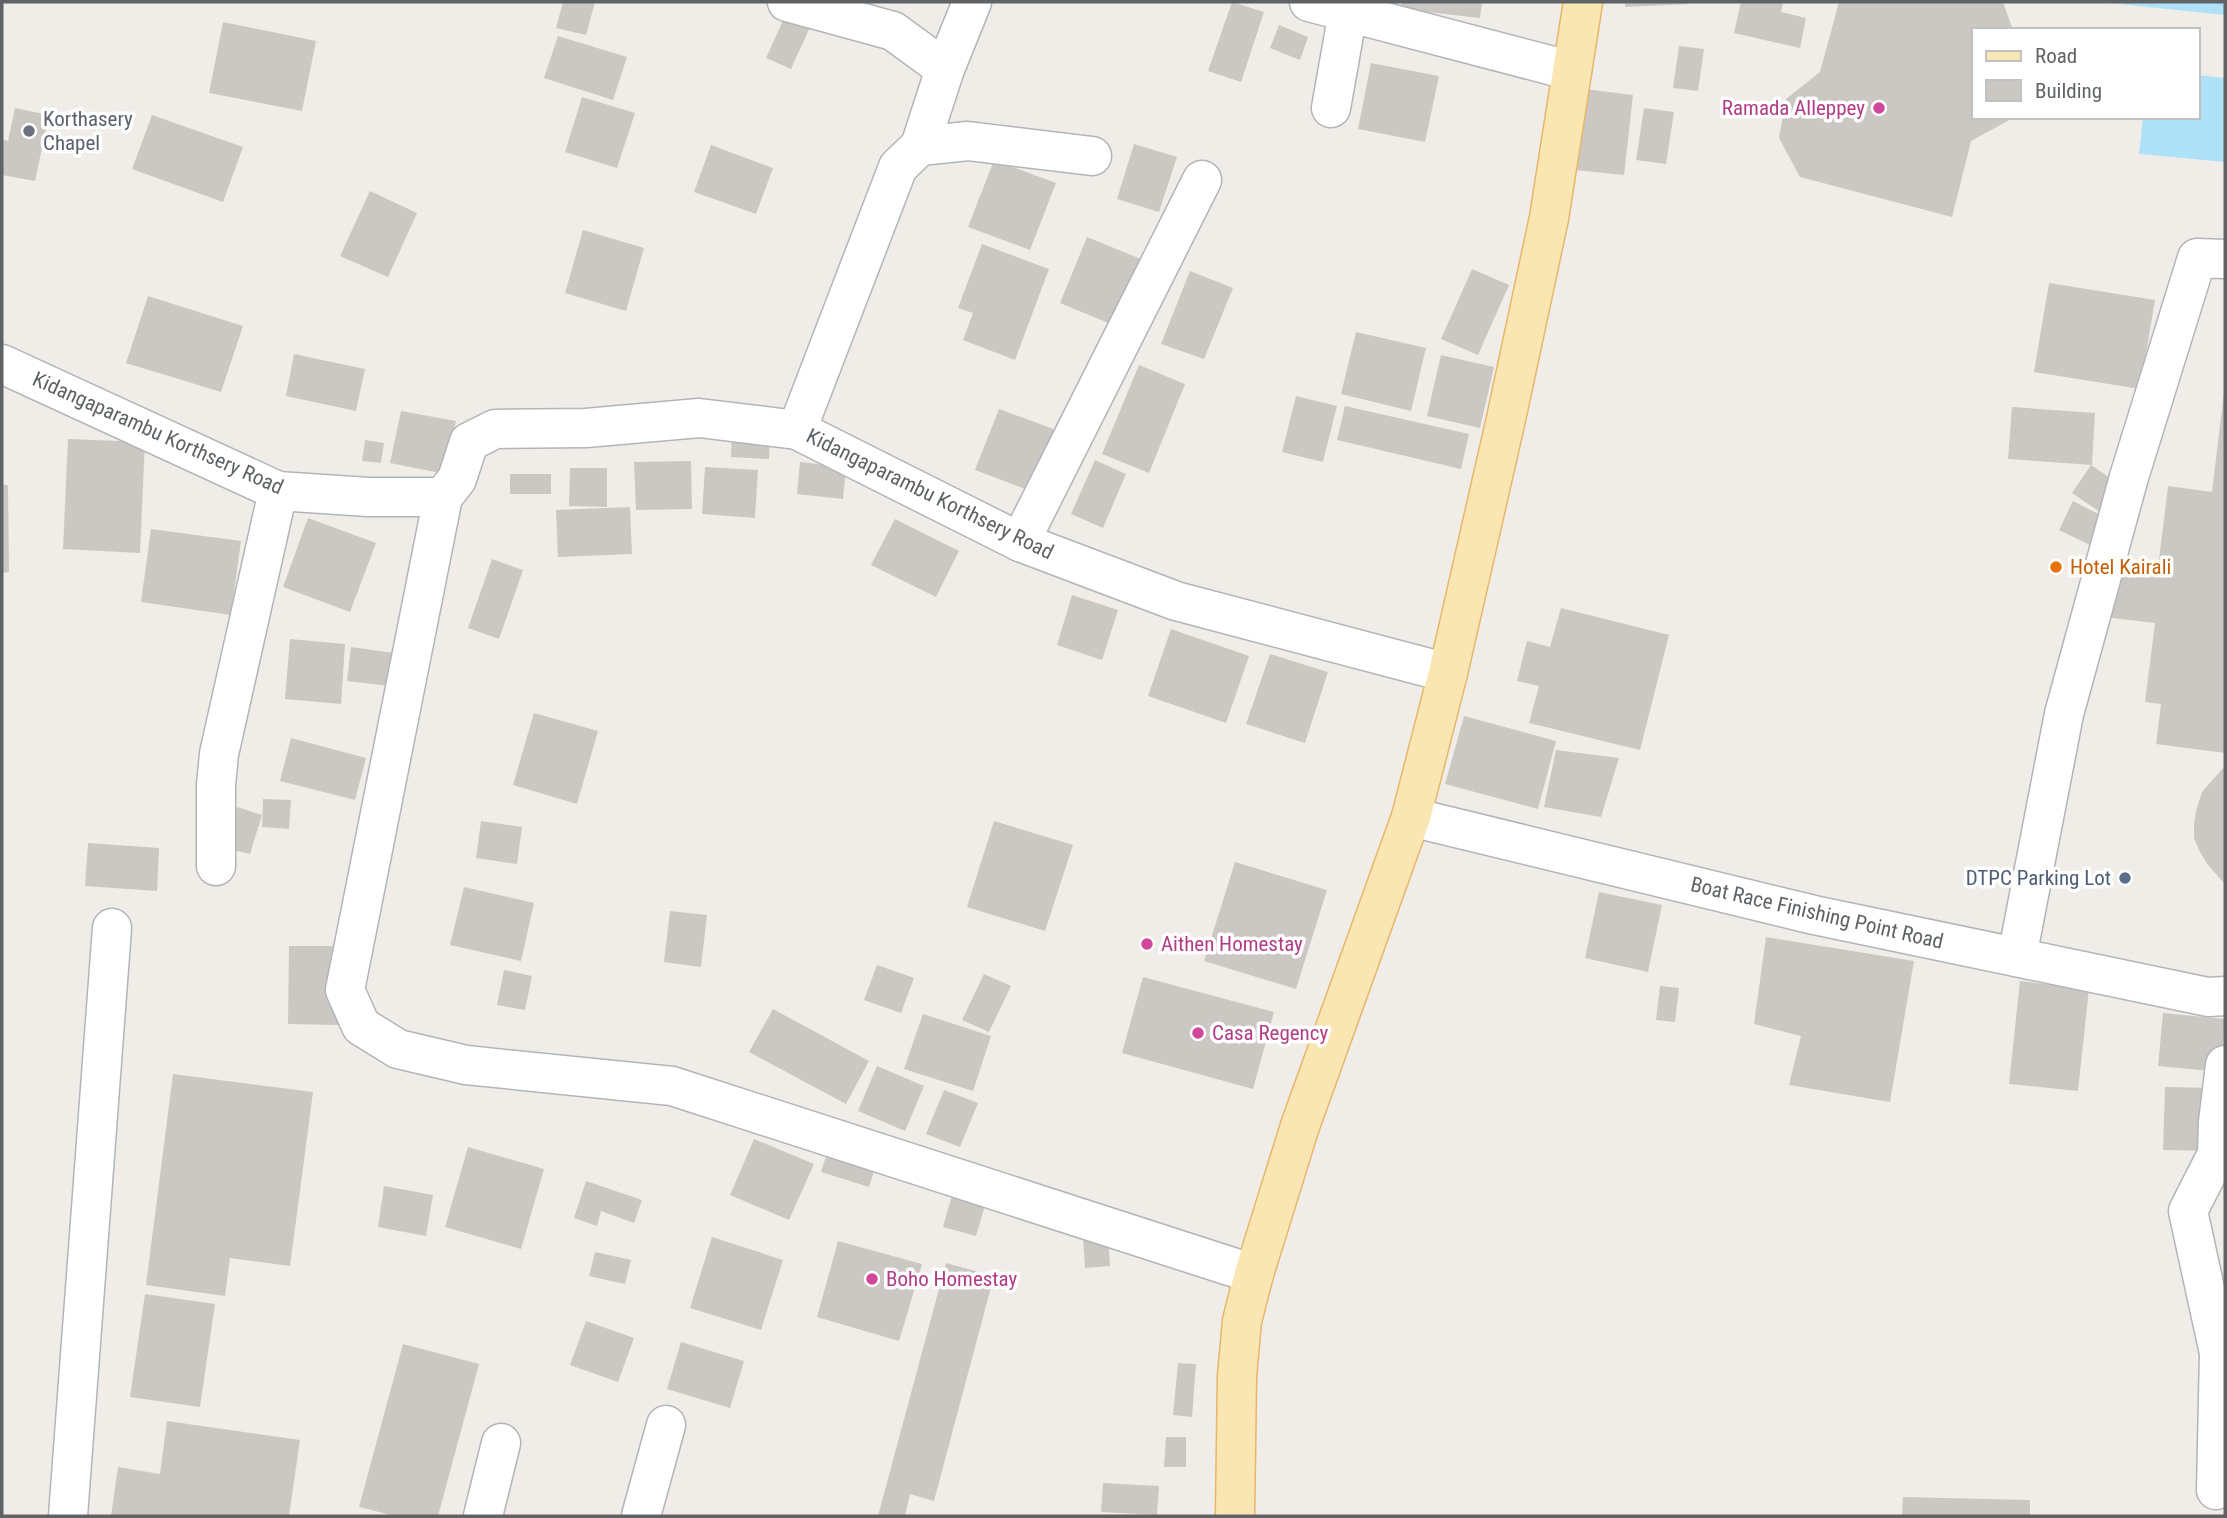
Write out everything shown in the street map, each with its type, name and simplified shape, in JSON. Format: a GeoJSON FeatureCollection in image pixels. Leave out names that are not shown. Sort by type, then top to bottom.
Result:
{"type":"FeatureCollection","features":[{"type":"Feature","properties":{"kind":"main road"},"geometry":{"type":"LineString","coordinates":[[1235,1516],[1237,1376],[1242,1321],[1300,1126],[1410,817],[1448,673],[1549,218],[1583,2]]}},
{"type":"Feature","properties":{"kind":"street"},"geometry":{"type":"LineString","coordinates":[[787,2],[893,31],[945,69]]}},
{"type":"Feature","properties":{"kind":"street"},"geometry":{"type":"LineString","coordinates":[[797,430],[898,167],[920,146],[945,69],[972,2]]}},
{"type":"Feature","properties":{"kind":"street"},"geometry":{"type":"LineString","coordinates":[[1309,2],[1572,71]]}},
{"type":"Feature","properties":{"kind":"street"},"geometry":{"type":"LineString","coordinates":[[1331,108],[1348,12]]}},
{"type":"Feature","properties":{"kind":"street"},"geometry":{"type":"LineString","coordinates":[[920,146],[968,141],[1091,156]]}},
{"type":"Feature","properties":{"kind":"street"},"geometry":{"type":"LineString","coordinates":[[1020,542],[1202,180]]}},
{"type":"Feature","properties":{"kind":"street"},"geometry":{"type":"LineString","coordinates":[[2017,957],[2064,714],[2129,477],[2197,258],[2225,259]]}},
{"type":"Feature","properties":{"kind":"street","name":"Kidangaparambu Korthsery Road"},"geometry":{"type":"LineString","coordinates":[[2,364],[278,491],[368,497],[443,497],[457,479],[469,442],[495,429],[586,428],[699,418],[797,430],[1020,542],[1175,601],[1448,673]]}},
{"type":"Feature","properties":{"kind":"street"},"geometry":{"type":"LineString","coordinates":[[216,866],[216,785],[219,754],[278,491]]}},
{"type":"Feature","properties":{"kind":"street"},"geometry":{"type":"LineString","coordinates":[[443,497],[345,990],[362,1026],[398,1049],[466,1065],[672,1086],[1254,1274]]}},
{"type":"Feature","properties":{"kind":"street","name":"Boat Race Finishing Point Road"},"geometry":{"type":"LineString","coordinates":[[1410,817],[1814,915],[2208,997],[2225,996]]}},
{"type":"Feature","properties":{"kind":"street"},"geometry":{"type":"LineString","coordinates":[[68,1516],[112,928]]}},
{"type":"Feature","properties":{"kind":"street"},"geometry":{"type":"LineString","coordinates":[[2216,1490],[2219,1353],[2188,1211],[2217,1154],[2225,1065]]}},
{"type":"Feature","properties":{"kind":"street"},"geometry":{"type":"LineString","coordinates":[[641,1516],[666,1425]]}},
{"type":"Feature","properties":{"kind":"street"},"geometry":{"type":"LineString","coordinates":[[483,1516],[501,1443]]}},
{"type":"Feature","properties":{"kind":"water"},"geometry":{"type":"Polygon","coordinates":[[[2100,2],[2225,2],[2225,15],[2100,2]]]}},
{"type":"Feature","properties":{"kind":"water"},"geometry":{"type":"Polygon","coordinates":[[[2199,75],[2225,78],[2225,162],[2139,154],[2143,119],[2199,119],[2199,75]]]}},
{"type":"Feature","properties":{"kind":"building"},"geometry":{"type":"Polygon","coordinates":[[[563,2],[595,2],[586,35],[556,28],[563,2]]]}},
{"type":"Feature","properties":{"kind":"building"},"geometry":{"type":"Polygon","coordinates":[[[1232,2],[1264,12],[1241,82],[1208,71],[1232,2]]]}},
{"type":"Feature","properties":{"kind":"building"},"geometry":{"type":"Polygon","coordinates":[[[1401,2],[1482,2],[1480,18],[1401,9],[1401,2]]]}},
{"type":"Feature","properties":{"kind":"building"},"geometry":{"type":"Polygon","coordinates":[[[1625,2],[1688,2],[1688,4],[1625,7],[1625,2]]]}},
{"type":"Feature","properties":{"kind":"building"},"geometry":{"type":"Polygon","coordinates":[[[1741,2],[1783,2],[1781,12],[1806,18],[1800,48],[1734,33],[1741,2]]]}},
{"type":"Feature","properties":{"kind":"building","name":"Ramada Alleppey"},"geometry":{"type":"Polygon","coordinates":[[[1839,2],[2003,2],[2012,28],[1972,28],[1972,119],[2011,119],[1971,141],[1952,217],[1800,177],[1779,138],[1786,99],[1820,72],[1839,2]]]}},
{"type":"Feature","properties":{"kind":"building"},"geometry":{"type":"Polygon","coordinates":[[[790,5],[815,16],[791,69],[766,58],[790,5]]]}},
{"type":"Feature","properties":{"kind":"building"},"geometry":{"type":"Polygon","coordinates":[[[223,22],[316,41],[302,111],[209,93],[223,22]]]}},
{"type":"Feature","properties":{"kind":"building"},"geometry":{"type":"Polygon","coordinates":[[[1279,25],[1308,37],[1300,60],[1270,48],[1279,25]]]}},
{"type":"Feature","properties":{"kind":"building"},"geometry":{"type":"Polygon","coordinates":[[[558,36],[627,57],[613,100],[544,78],[558,36]]]}},
{"type":"Feature","properties":{"kind":"building"},"geometry":{"type":"Polygon","coordinates":[[[1679,46],[1704,49],[1698,91],[1673,88],[1679,46]]]}},
{"type":"Feature","properties":{"kind":"building"},"geometry":{"type":"Polygon","coordinates":[[[1371,63],[1439,76],[1425,142],[1358,129],[1371,63]]]}},
{"type":"Feature","properties":{"kind":"building"},"geometry":{"type":"Polygon","coordinates":[[[1584,89],[1633,95],[1624,175],[1575,170],[1584,89]]]}},
{"type":"Feature","properties":{"kind":"building"},"geometry":{"type":"Polygon","coordinates":[[[582,97],[635,113],[617,168],[565,152],[582,97]]]}},
{"type":"Feature","properties":{"kind":"building"},"geometry":{"type":"Polygon","coordinates":[[[15,108],[49,115],[35,181],[2,175],[2,139],[8,141],[15,108]]]}},
{"type":"Feature","properties":{"kind":"building"},"geometry":{"type":"Polygon","coordinates":[[[1644,108],[1674,112],[1666,164],[1636,160],[1644,108]]]}},
{"type":"Feature","properties":{"kind":"building"},"geometry":{"type":"Polygon","coordinates":[[[152,115],[243,147],[223,202],[132,169],[152,115]]]}},
{"type":"Feature","properties":{"kind":"building"},"geometry":{"type":"Polygon","coordinates":[[[1134,144],[1177,157],[1159,212],[1117,199],[1134,144]]]}},
{"type":"Feature","properties":{"kind":"building"},"geometry":{"type":"Polygon","coordinates":[[[711,145],[773,168],[756,214],[694,192],[711,145]]]}},
{"type":"Feature","properties":{"kind":"building"},"geometry":{"type":"Polygon","coordinates":[[[994,160],[1056,183],[1030,250],[968,227],[994,160]]]}},
{"type":"Feature","properties":{"kind":"building"},"geometry":{"type":"Polygon","coordinates":[[[370,191],[417,213],[388,277],[340,256],[370,191]]]}},
{"type":"Feature","properties":{"kind":"building"},"geometry":{"type":"Polygon","coordinates":[[[583,230],[644,248],[626,311],[565,293],[583,230]]]}},
{"type":"Feature","properties":{"kind":"building"},"geometry":{"type":"Polygon","coordinates":[[[1087,237],[1141,259],[1113,325],[1060,303],[1087,237]]]}},
{"type":"Feature","properties":{"kind":"building"},"geometry":{"type":"Polygon","coordinates":[[[982,244],[1049,269],[1015,360],[963,340],[973,313],[958,308],[982,244]]]}},
{"type":"Feature","properties":{"kind":"building"},"geometry":{"type":"Polygon","coordinates":[[[1472,269],[1509,285],[1478,355],[1441,339],[1472,269]]]}},
{"type":"Feature","properties":{"kind":"building"},"geometry":{"type":"Polygon","coordinates":[[[1190,271],[1233,288],[1204,359],[1161,344],[1190,271]]]}},
{"type":"Feature","properties":{"kind":"building"},"geometry":{"type":"Polygon","coordinates":[[[2049,283],[2155,300],[2140,389],[2034,372],[2049,283]]]}},
{"type":"Feature","properties":{"kind":"building"},"geometry":{"type":"Polygon","coordinates":[[[148,296],[243,326],[221,392],[126,363],[148,296]]]}},
{"type":"Feature","properties":{"kind":"building"},"geometry":{"type":"Polygon","coordinates":[[[1356,332],[1426,348],[1411,411],[1341,394],[1356,332]]]}},
{"type":"Feature","properties":{"kind":"building"},"geometry":{"type":"Polygon","coordinates":[[[294,354],[365,369],[356,411],[286,396],[294,354]]]}},
{"type":"Feature","properties":{"kind":"building"},"geometry":{"type":"Polygon","coordinates":[[[1441,355],[1494,367],[1480,428],[1427,416],[1441,355]]]}},
{"type":"Feature","properties":{"kind":"building"},"geometry":{"type":"Polygon","coordinates":[[[1139,365],[1185,384],[1149,473],[1102,454],[1139,365]]]}},
{"type":"Feature","properties":{"kind":"building"},"geometry":{"type":"Polygon","coordinates":[[[2224,392],[2225,753],[2156,744],[2161,704],[2145,702],[2155,623],[2104,617],[2111,562],[2158,568],[2168,486],[2212,492],[2224,392]]]}},
{"type":"Feature","properties":{"kind":"building"},"geometry":{"type":"Polygon","coordinates":[[[1296,396],[1337,406],[1323,462],[1282,452],[1296,396]]]}},
{"type":"Feature","properties":{"kind":"building"},"geometry":{"type":"Polygon","coordinates":[[[1345,406],[1469,434],[1461,469],[1337,440],[1345,406]]]}},
{"type":"Feature","properties":{"kind":"building"},"geometry":{"type":"Polygon","coordinates":[[[2012,407],[2095,413],[2092,465],[2008,459],[2012,407]]]}},
{"type":"Feature","properties":{"kind":"building"},"geometry":{"type":"Polygon","coordinates":[[[999,409],[1059,431],[1036,493],[975,470],[999,409]]]}},
{"type":"Feature","properties":{"kind":"building"},"geometry":{"type":"Polygon","coordinates":[[[401,411],[456,421],[445,474],[390,463],[401,411]]]}},
{"type":"Feature","properties":{"kind":"building"},"geometry":{"type":"Polygon","coordinates":[[[732,435],[770,437],[769,459],[731,457],[732,435]]]}},
{"type":"Feature","properties":{"kind":"building"},"geometry":{"type":"Polygon","coordinates":[[[68,439],[145,442],[140,553],[63,549],[68,439]]]}},
{"type":"Feature","properties":{"kind":"building"},"geometry":{"type":"Polygon","coordinates":[[[365,440],[384,443],[381,463],[362,461],[365,440]]]}},
{"type":"Feature","properties":{"kind":"building"},"geometry":{"type":"Polygon","coordinates":[[[1095,460],[1126,474],[1103,528],[1071,514],[1095,460]]]}},
{"type":"Feature","properties":{"kind":"building"},"geometry":{"type":"Polygon","coordinates":[[[691,461],[692,509],[636,510],[634,462],[691,461]]]}},
{"type":"Feature","properties":{"kind":"building"},"geometry":{"type":"Polygon","coordinates":[[[800,462],[846,467],[843,499],[797,494],[800,462]]]}},
{"type":"Feature","properties":{"kind":"building"},"geometry":{"type":"Polygon","coordinates":[[[2091,465],[2119,484],[2100,512],[2072,493],[2091,465]]]}},
{"type":"Feature","properties":{"kind":"building"},"geometry":{"type":"Polygon","coordinates":[[[705,467],[758,470],[755,518],[702,514],[705,467]]]}},
{"type":"Feature","properties":{"kind":"building"},"geometry":{"type":"Polygon","coordinates":[[[570,468],[607,468],[607,507],[569,506],[570,468]]]}},
{"type":"Feature","properties":{"kind":"building"},"geometry":{"type":"Polygon","coordinates":[[[510,474],[551,474],[551,494],[510,494],[510,474]]]}},
{"type":"Feature","properties":{"kind":"building"},"geometry":{"type":"Polygon","coordinates":[[[2,485],[8,485],[9,572],[2,573],[2,485]]]}},
{"type":"Feature","properties":{"kind":"building"},"geometry":{"type":"Polygon","coordinates":[[[2073,501],[2106,518],[2092,546],[2059,530],[2073,501]]]}},
{"type":"Feature","properties":{"kind":"building"},"geometry":{"type":"Polygon","coordinates":[[[630,507],[632,554],[558,557],[556,510],[630,507]]]}},
{"type":"Feature","properties":{"kind":"building"},"geometry":{"type":"Polygon","coordinates":[[[308,518],[376,543],[350,612],[283,587],[308,518]]]}},
{"type":"Feature","properties":{"kind":"building"},"geometry":{"type":"Polygon","coordinates":[[[895,519],[959,551],[936,597],[871,565],[895,519]]]}},
{"type":"Feature","properties":{"kind":"building"},"geometry":{"type":"Polygon","coordinates":[[[151,529],[241,541],[231,615],[141,602],[151,529]]]}},
{"type":"Feature","properties":{"kind":"building"},"geometry":{"type":"Polygon","coordinates":[[[492,559],[523,570],[499,639],[468,628],[492,559]]]}},
{"type":"Feature","properties":{"kind":"building"},"geometry":{"type":"Polygon","coordinates":[[[1072,595],[1118,610],[1102,660],[1057,645],[1072,595]]]}},
{"type":"Feature","properties":{"kind":"building"},"geometry":{"type":"Polygon","coordinates":[[[1561,608],[1669,635],[1640,750],[1529,723],[1539,686],[1517,681],[1527,641],[1550,647],[1561,608]]]}},
{"type":"Feature","properties":{"kind":"building"},"geometry":{"type":"Polygon","coordinates":[[[1171,629],[1249,656],[1226,723],[1148,696],[1171,629]]]}},
{"type":"Feature","properties":{"kind":"building"},"geometry":{"type":"Polygon","coordinates":[[[290,639],[345,644],[341,704],[285,699],[290,639]]]}},
{"type":"Feature","properties":{"kind":"building"},"geometry":{"type":"Polygon","coordinates":[[[351,647],[394,653],[390,686],[347,681],[351,647]]]}},
{"type":"Feature","properties":{"kind":"building"},"geometry":{"type":"Polygon","coordinates":[[[1270,654],[1328,672],[1305,743],[1246,724],[1270,654]]]}},
{"type":"Feature","properties":{"kind":"building"},"geometry":{"type":"Polygon","coordinates":[[[534,713],[598,731],[577,804],[513,785],[534,713]]]}},
{"type":"Feature","properties":{"kind":"building"},"geometry":{"type":"Polygon","coordinates":[[[1464,716],[1556,741],[1538,809],[1445,784],[1464,716]]]}},
{"type":"Feature","properties":{"kind":"building"},"geometry":{"type":"Polygon","coordinates":[[[291,738],[366,758],[355,800],[280,781],[291,738]]]}},
{"type":"Feature","properties":{"kind":"building"},"geometry":{"type":"Polygon","coordinates":[[[1556,750],[1619,758],[1601,817],[1544,807],[1556,750]]]}},
{"type":"Feature","properties":{"kind":"building"},"geometry":{"type":"Polygon","coordinates":[[[2223,768],[2225,884],[2208,865],[2194,838],[2196,811],[2202,792],[2223,768]]]}},
{"type":"Feature","properties":{"kind":"building"},"geometry":{"type":"Polygon","coordinates":[[[263,799],[291,800],[289,829],[262,827],[263,799]]]}},
{"type":"Feature","properties":{"kind":"building"},"geometry":{"type":"Polygon","coordinates":[[[237,807],[262,815],[250,854],[225,848],[237,807]]]}},
{"type":"Feature","properties":{"kind":"building"},"geometry":{"type":"Polygon","coordinates":[[[481,821],[522,827],[517,864],[476,858],[481,821]]]}},
{"type":"Feature","properties":{"kind":"building"},"geometry":{"type":"Polygon","coordinates":[[[994,821],[1073,845],[1045,931],[967,907],[994,821]]]}},
{"type":"Feature","properties":{"kind":"building"},"geometry":{"type":"Polygon","coordinates":[[[88,843],[159,848],[157,891],[85,886],[88,843]]]}},
{"type":"Feature","properties":{"kind":"building"},"geometry":{"type":"Polygon","coordinates":[[[1235,862],[1327,890],[1296,989],[1204,961],[1235,862]]]}},
{"type":"Feature","properties":{"kind":"building"},"geometry":{"type":"Polygon","coordinates":[[[464,887],[534,903],[521,961],[450,945],[464,887]]]}},
{"type":"Feature","properties":{"kind":"building"},"geometry":{"type":"Polygon","coordinates":[[[1599,892],[1662,905],[1648,972],[1585,958],[1599,892]]]}},
{"type":"Feature","properties":{"kind":"building"},"geometry":{"type":"Polygon","coordinates":[[[670,911],[707,915],[701,967],[664,962],[670,911]]]}},
{"type":"Feature","properties":{"kind":"building"},"geometry":{"type":"Polygon","coordinates":[[[1766,937],[1914,961],[1890,1102],[1789,1085],[1801,1036],[1754,1024],[1766,937]]]}},
{"type":"Feature","properties":{"kind":"building"},"geometry":{"type":"Polygon","coordinates":[[[289,946],[339,946],[339,1025],[288,1024],[289,946]]]}},
{"type":"Feature","properties":{"kind":"building"},"geometry":{"type":"Polygon","coordinates":[[[877,965],[914,978],[901,1013],[864,1000],[877,965]]]}},
{"type":"Feature","properties":{"kind":"building"},"geometry":{"type":"Polygon","coordinates":[[[504,970],[532,976],[525,1010],[497,1005],[504,970]]]}},
{"type":"Feature","properties":{"kind":"building"},"geometry":{"type":"Polygon","coordinates":[[[984,974],[1011,986],[989,1032],[962,1020],[984,974]]]}},
{"type":"Feature","properties":{"kind":"building","name":"Casa Regency"},"geometry":{"type":"Polygon","coordinates":[[[1143,977],[1274,1012],[1253,1089],[1122,1053],[1143,977]]]}},
{"type":"Feature","properties":{"kind":"building"},"geometry":{"type":"Polygon","coordinates":[[[2020,981],[2089,989],[2078,1091],[2009,1084],[2020,981]]]}},
{"type":"Feature","properties":{"kind":"building"},"geometry":{"type":"Polygon","coordinates":[[[1660,986],[1679,988],[1675,1022],[1656,1020],[1660,986]]]}},
{"type":"Feature","properties":{"kind":"building"},"geometry":{"type":"Polygon","coordinates":[[[773,1009],[869,1061],[846,1104],[749,1052],[773,1009]]]}},
{"type":"Feature","properties":{"kind":"building"},"geometry":{"type":"Polygon","coordinates":[[[2163,1013],[2225,1019],[2221,1072],[2158,1066],[2163,1013]]]}},
{"type":"Feature","properties":{"kind":"building"},"geometry":{"type":"Polygon","coordinates":[[[923,1014],[991,1036],[973,1091],[904,1069],[923,1014]]]}},
{"type":"Feature","properties":{"kind":"building"},"geometry":{"type":"Polygon","coordinates":[[[877,1066],[924,1086],[905,1131],[858,1111],[877,1066]]]}},
{"type":"Feature","properties":{"kind":"building"},"geometry":{"type":"Polygon","coordinates":[[[173,1074],[313,1092],[290,1266],[230,1258],[225,1296],[146,1285],[173,1074]]]}},
{"type":"Feature","properties":{"kind":"building"},"geometry":{"type":"Polygon","coordinates":[[[2165,1087],[2217,1088],[2215,1151],[2163,1150],[2165,1087]]]}},
{"type":"Feature","properties":{"kind":"building"},"geometry":{"type":"Polygon","coordinates":[[[944,1090],[978,1103],[960,1147],[926,1134],[944,1090]]]}},
{"type":"Feature","properties":{"kind":"building"},"geometry":{"type":"Polygon","coordinates":[[[754,1139],[814,1164],[789,1220],[730,1195],[754,1139]]]}},
{"type":"Feature","properties":{"kind":"building"},"geometry":{"type":"Polygon","coordinates":[[[830,1144],[878,1159],[869,1187],[821,1172],[830,1144]]]}},
{"type":"Feature","properties":{"kind":"building"},"geometry":{"type":"Polygon","coordinates":[[[468,1147],[544,1169],[521,1249],[445,1227],[468,1147]]]}},
{"type":"Feature","properties":{"kind":"building"},"geometry":{"type":"Polygon","coordinates":[[[586,1181],[642,1200],[634,1223],[601,1211],[597,1226],[574,1218],[586,1181]]]}},
{"type":"Feature","properties":{"kind":"building"},"geometry":{"type":"Polygon","coordinates":[[[955,1185],[988,1195],[976,1236],[943,1227],[955,1185]]]}},
{"type":"Feature","properties":{"kind":"building"},"geometry":{"type":"Polygon","coordinates":[[[384,1186],[433,1195],[426,1236],[378,1227],[384,1186]]]}},
{"type":"Feature","properties":{"kind":"building"},"geometry":{"type":"Polygon","coordinates":[[[1108,1236],[1110,1266],[1085,1268],[1083,1237],[1108,1236]]]}},
{"type":"Feature","properties":{"kind":"building"},"geometry":{"type":"Polygon","coordinates":[[[712,1237],[783,1260],[761,1330],[690,1308],[712,1237]]]}},
{"type":"Feature","properties":{"kind":"building"},"geometry":{"type":"Polygon","coordinates":[[[838,1241],[922,1264],[899,1341],[817,1317],[838,1241]]]}},
{"type":"Feature","properties":{"kind":"building"},"geometry":{"type":"Polygon","coordinates":[[[595,1252],[631,1260],[625,1284],[589,1276],[595,1252]]]}},
{"type":"Feature","properties":{"kind":"building"},"geometry":{"type":"Polygon","coordinates":[[[946,1263],[994,1276],[934,1501],[910,1494],[905,1516],[878,1516],[946,1263]]]}},
{"type":"Feature","properties":{"kind":"building"},"geometry":{"type":"Polygon","coordinates":[[[145,1294],[215,1304],[200,1407],[130,1397],[145,1294]]]}},
{"type":"Feature","properties":{"kind":"building"},"geometry":{"type":"Polygon","coordinates":[[[586,1321],[634,1338],[618,1382],[570,1365],[586,1321]]]}},
{"type":"Feature","properties":{"kind":"building"},"geometry":{"type":"Polygon","coordinates":[[[681,1342],[744,1361],[730,1408],[667,1389],[681,1342]]]}},
{"type":"Feature","properties":{"kind":"building"},"geometry":{"type":"Polygon","coordinates":[[[403,1344],[479,1364],[438,1516],[395,1516],[359,1507],[403,1344]]]}},
{"type":"Feature","properties":{"kind":"building"},"geometry":{"type":"Polygon","coordinates":[[[1178,1363],[1196,1364],[1192,1417],[1173,1415],[1178,1363]]]}},
{"type":"Feature","properties":{"kind":"building"},"geometry":{"type":"Polygon","coordinates":[[[167,1421],[300,1440],[289,1516],[111,1516],[118,1467],[160,1474],[167,1421]]]}},
{"type":"Feature","properties":{"kind":"building"},"geometry":{"type":"Polygon","coordinates":[[[1166,1437],[1186,1437],[1186,1467],[1164,1467],[1166,1437]]]}},
{"type":"Feature","properties":{"kind":"building"},"geometry":{"type":"Polygon","coordinates":[[[1103,1483],[1159,1486],[1157,1515],[1101,1512],[1103,1483]]]}},
{"type":"Feature","properties":{"kind":"building"},"geometry":{"type":"Polygon","coordinates":[[[1903,1497],[2030,1500],[2030,1516],[1902,1516],[1903,1497]]]}},
{"type":"Feature","properties":{"kind":"place","name":"Ramada Alleppey"},"geometry":{"type":"Point","coordinates":[1879,108]}},
{"type":"Feature","properties":{"kind":"place","name":"Korthasery Chapel"},"geometry":{"type":"Point","coordinates":[29,131]}},
{"type":"Feature","properties":{"kind":"place","name":"Hotel Kairali"},"geometry":{"type":"Point","coordinates":[2056,567]}},
{"type":"Feature","properties":{"kind":"place","name":"DTPC Parking Lot"},"geometry":{"type":"Point","coordinates":[2125,878]}},
{"type":"Feature","properties":{"kind":"place","name":"Aithen Homestay"},"geometry":{"type":"Point","coordinates":[1147,944]}},
{"type":"Feature","properties":{"kind":"place","name":"Casa Regency"},"geometry":{"type":"Point","coordinates":[1198,1033]}},
{"type":"Feature","properties":{"kind":"place","name":"Boho Homestay"},"geometry":{"type":"Point","coordinates":[872,1279]}}]}
